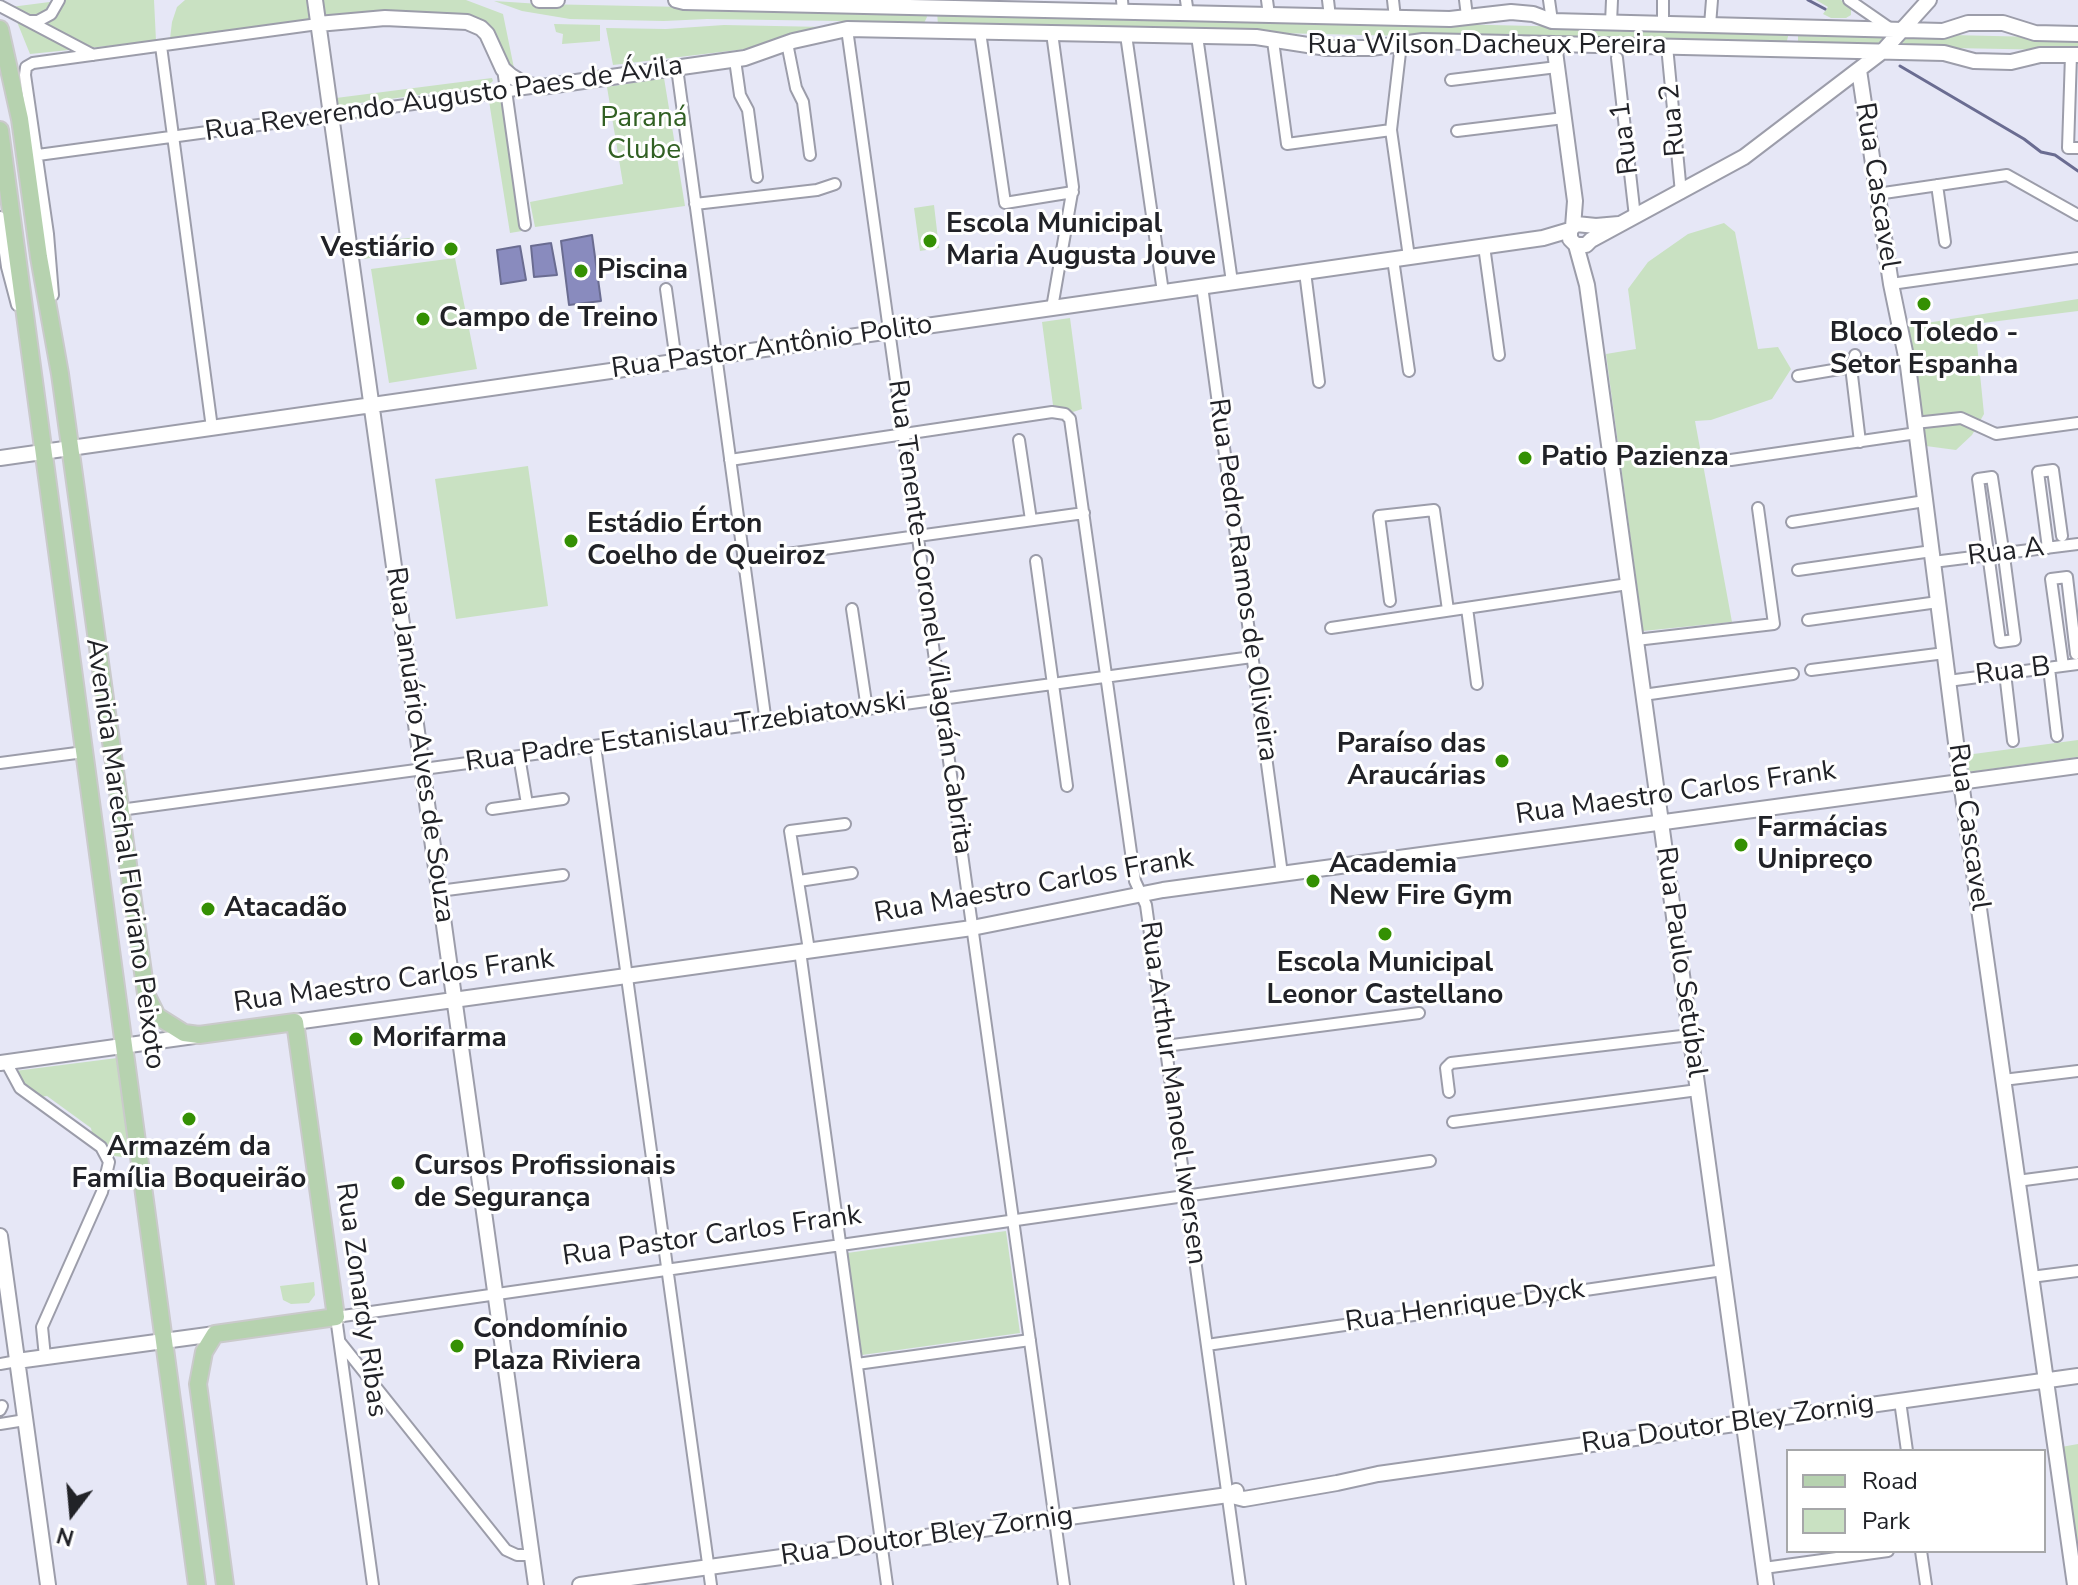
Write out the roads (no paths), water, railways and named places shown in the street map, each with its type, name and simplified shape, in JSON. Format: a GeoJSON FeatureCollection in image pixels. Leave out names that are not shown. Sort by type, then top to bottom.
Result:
{"type":"FeatureCollection","features":[{"type":"Feature","properties":{"kind":"main road","name":"Rua Januário Alves de Souza"},"geometry":{"type":"LineString","coordinates":[[315,0],[536,1585]]}},
{"type":"Feature","properties":{"kind":"main road"},"geometry":{"type":"LineString","coordinates":[[539,0],[557,0]]}},
{"type":"Feature","properties":{"kind":"main road","name":"Rua Wilson Dacheux Pereira"},"geometry":{"type":"LineString","coordinates":[[676,0],[928,8],[976,4],[1048,5],[1084,11],[1122,6],[1268,8],[1330,17],[1450,19],[1523,13],[1552,21],[1943,31],[1968,23],[2003,23],[2035,33],[2078,34]]}},
{"type":"Feature","properties":{"kind":"main road"},"geometry":{"type":"LineString","coordinates":[[1925,4],[1924,21],[1932,30]]}},
{"type":"Feature","properties":{"kind":"main road","name":"Rua Pastor Antônio Polito"},"geometry":{"type":"LineString","coordinates":[[0,458],[1579,233],[1619,224],[1681,193],[1756,149],[1883,51],[1898,30],[1925,4]]}},
{"type":"Feature","properties":{"kind":"main road"},"geometry":{"type":"LineString","coordinates":[[924,30],[932,21],[928,8]]}},
{"type":"Feature","properties":{"kind":"main road"},"geometry":{"type":"LineString","coordinates":[[1084,11],[1076,16],[1074,23],[1077,30],[1084,34]]}},
{"type":"Feature","properties":{"kind":"main road"},"geometry":{"type":"LineString","coordinates":[[318,24],[361,19],[467,22],[481,28],[491,40],[503,69],[518,81],[541,87]]}},
{"type":"Feature","properties":{"kind":"main road"},"geometry":{"type":"LineString","coordinates":[[1801,27],[1794,30],[1791,37],[1795,47],[1801,49]]}},
{"type":"Feature","properties":{"kind":"main road","name":"Avenida Marechal Floriano Peixoto"},"geometry":{"type":"LineString","coordinates":[[0,29],[20,119],[39,257],[60,374],[148,1002],[157,1016],[170,1026],[199,1035]]}},
{"type":"Feature","properties":{"kind":"main road","name":"Rua Wilson Dacheux Pereira"},"geometry":{"type":"LineString","coordinates":[[847,29],[1256,37],[1319,48],[1363,49],[1423,41],[1944,53],[1974,61],[2011,62],[2040,55],[2074,55]]}},
{"type":"Feature","properties":{"kind":"main road","name":"Rua Reverendo Augusto Paes de Ávila"},"geometry":{"type":"LineString","coordinates":[[541,87],[735,60],[787,43],[847,29]]}},
{"type":"Feature","properties":{"kind":"main road","name":"Rua Paulo Setúbal"},"geometry":{"type":"LineString","coordinates":[[1554,44],[1766,1585]]}},
{"type":"Feature","properties":{"kind":"main road","name":"Rua Cascavel"},"geometry":{"type":"LineString","coordinates":[[1843,50],[1855,73],[1908,366],[1961,782],[2075,1585]]}},
{"type":"Feature","properties":{"kind":"main road","name":"Avenida Marechal Floriano Peixoto"},"geometry":{"type":"LineString","coordinates":[[0,130],[84,752],[131,1045],[164,1341],[197,1585]]}},
{"type":"Feature","properties":{"kind":"main road","name":"Rua Maestro Carlos Frank"},"geometry":{"type":"LineString","coordinates":[[3,1063],[972,928],[1141,893],[2078,766]]}},
{"type":"Feature","properties":{"kind":"main road","name":"Rua Zonardy Ribas"},"geometry":{"type":"LineString","coordinates":[[295,1022],[336,1317]]}},
{"type":"Feature","properties":{"kind":"main road"},"geometry":{"type":"LineString","coordinates":[[0,1236],[48,1585]]}},
{"type":"Feature","properties":{"kind":"main road","name":"Rua Pastor Carlos Frank"},"geometry":{"type":"LineString","coordinates":[[17,1361],[336,1317]]}},
{"type":"Feature","properties":{"kind":"main road"},"geometry":{"type":"LineString","coordinates":[[215,1334],[200,1362],[198,1384],[225,1585]]}},
{"type":"Feature","properties":{"kind":"main road","name":"Rua Doutor Bley Zornig"},"geometry":{"type":"LineString","coordinates":[[580,1585],[1228,1495],[1244,1499],[1378,1474],[2078,1376]]}},
{"type":"Feature","properties":{"kind":"street"},"geometry":{"type":"LineString","coordinates":[[0,4],[8,0]]}},
{"type":"Feature","properties":{"kind":"street"},"geometry":{"type":"LineString","coordinates":[[28,21],[38,21],[51,14],[59,0]]}},
{"type":"Feature","properties":{"kind":"street"},"geometry":{"type":"LineString","coordinates":[[1328,0],[1330,17]]}},
{"type":"Feature","properties":{"kind":"street"},"geometry":{"type":"LineString","coordinates":[[1393,0],[1395,18]]}},
{"type":"Feature","properties":{"kind":"street"},"geometry":{"type":"LineString","coordinates":[[1465,0],[1467,16]]}},
{"type":"Feature","properties":{"kind":"street"},"geometry":{"type":"LineString","coordinates":[[1549,0],[1552,21]]}},
{"type":"Feature","properties":{"kind":"street"},"geometry":{"type":"LineString","coordinates":[[1611,23],[1612,0]]}},
{"type":"Feature","properties":{"kind":"street"},"geometry":{"type":"LineString","coordinates":[[1663,0],[1663,24]]}},
{"type":"Feature","properties":{"kind":"street"},"geometry":{"type":"LineString","coordinates":[[1710,25],[1712,0]]}},
{"type":"Feature","properties":{"kind":"street"},"geometry":{"type":"LineString","coordinates":[[1844,28],[1857,16],[1857,8],[1850,1]]}},
{"type":"Feature","properties":{"kind":"street"},"geometry":{"type":"LineString","coordinates":[[1850,1],[1898,30]]}},
{"type":"Feature","properties":{"kind":"street"},"geometry":{"type":"LineString","coordinates":[[0,4],[93,55]]}},
{"type":"Feature","properties":{"kind":"street"},"geometry":{"type":"LineString","coordinates":[[60,374],[48,234],[26,67],[33,63],[318,24]]}},
{"type":"Feature","properties":{"kind":"street","name":"Rua Tenente-Coronel Vilagrán Cabrita"},"geometry":{"type":"LineString","coordinates":[[847,29],[1064,1585]]}},
{"type":"Feature","properties":{"kind":"street"},"geometry":{"type":"LineString","coordinates":[[980,32],[1005,203],[1073,192]]}},
{"type":"Feature","properties":{"kind":"street"},"geometry":{"type":"LineString","coordinates":[[1052,33],[1073,192],[1052,308]]}},
{"type":"Feature","properties":{"kind":"street"},"geometry":{"type":"LineString","coordinates":[[1126,35],[1163,292]]}},
{"type":"Feature","properties":{"kind":"street"},"geometry":{"type":"LineString","coordinates":[[1197,36],[1232,282]]}},
{"type":"Feature","properties":{"kind":"street"},"geometry":{"type":"LineString","coordinates":[[1273,41],[1287,144],[1391,130]]}},
{"type":"Feature","properties":{"kind":"street"},"geometry":{"type":"LineString","coordinates":[[787,43],[796,88],[803,102],[810,155]]}},
{"type":"Feature","properties":{"kind":"street"},"geometry":{"type":"LineString","coordinates":[[1401,44],[1391,130],[1409,371]]}},
{"type":"Feature","properties":{"kind":"street"},"geometry":{"type":"LineString","coordinates":[[161,46],[212,428]]}},
{"type":"Feature","properties":{"kind":"street","name":"Rua 2"},"geometry":{"type":"LineString","coordinates":[[1667,46],[1681,193]]}},
{"type":"Feature","properties":{"kind":"street"},"geometry":{"type":"LineString","coordinates":[[2073,148],[2074,55]]}},
{"type":"Feature","properties":{"kind":"street","name":"Rua 1"},"geometry":{"type":"LineString","coordinates":[[1617,58],[1635,217]]}},
{"type":"Feature","properties":{"kind":"street"},"geometry":{"type":"LineString","coordinates":[[735,60],[740,95],[748,110],[757,177]]}},
{"type":"Feature","properties":{"kind":"street"},"geometry":{"type":"LineString","coordinates":[[1451,80],[1557,67]]}},
{"type":"Feature","properties":{"kind":"street"},"geometry":{"type":"LineString","coordinates":[[677,68],[766,723]]}},
{"type":"Feature","properties":{"kind":"street"},"geometry":{"type":"LineString","coordinates":[[503,69],[525,225]]}},
{"type":"Feature","properties":{"kind":"street","name":"Rua Reverendo Augusto Paes de Ávila"},"geometry":{"type":"LineString","coordinates":[[38,155],[541,87]]}},
{"type":"Feature","properties":{"kind":"street"},"geometry":{"type":"LineString","coordinates":[[1457,131],[1564,118]]}},
{"type":"Feature","properties":{"kind":"street"},"geometry":{"type":"LineString","coordinates":[[1877,194],[2007,175],[2078,215]]}},
{"type":"Feature","properties":{"kind":"street"},"geometry":{"type":"LineString","coordinates":[[695,204],[817,190],[835,184]]}},
{"type":"Feature","properties":{"kind":"street"},"geometry":{"type":"LineString","coordinates":[[1937,185],[1945,242]]}},
{"type":"Feature","properties":{"kind":"street"},"geometry":{"type":"LineString","coordinates":[[0,217],[7,267],[30,355]]}},
{"type":"Feature","properties":{"kind":"street"},"geometry":{"type":"LineString","coordinates":[[1484,246],[1499,355]]}},
{"type":"Feature","properties":{"kind":"street"},"geometry":{"type":"LineString","coordinates":[[1891,284],[2078,258]]}},
{"type":"Feature","properties":{"kind":"street"},"geometry":{"type":"LineString","coordinates":[[1305,272],[1319,382]]}},
{"type":"Feature","properties":{"kind":"street","name":"Rua Pedro Ramos de Oliveira"},"geometry":{"type":"LineString","coordinates":[[1202,286],[1282,874]]}},
{"type":"Feature","properties":{"kind":"street"},"geometry":{"type":"LineString","coordinates":[[666,289],[676,361]]}},
{"type":"Feature","properties":{"kind":"street"},"geometry":{"type":"LineString","coordinates":[[1855,355],[1851,367],[1860,442]]}},
{"type":"Feature","properties":{"kind":"street"},"geometry":{"type":"LineString","coordinates":[[1798,376],[1851,367]]}},
{"type":"Feature","properties":{"kind":"street","name":"Rua Arthur Manoel Iwersen"},"geometry":{"type":"LineString","coordinates":[[904,434],[1052,412],[1065,414],[1072,426],[1135,881],[1146,905],[1240,1585]]}},
{"type":"Feature","properties":{"kind":"street"},"geometry":{"type":"LineString","coordinates":[[1731,460],[1860,442],[1961,418],[1996,434],[2078,423]]}},
{"type":"Feature","properties":{"kind":"street"},"geometry":{"type":"LineString","coordinates":[[730,460],[904,434]]}},
{"type":"Feature","properties":{"kind":"street"},"geometry":{"type":"LineString","coordinates":[[1019,440],[1031,520]]}},
{"type":"Feature","properties":{"kind":"street"},"geometry":{"type":"LineString","coordinates":[[2048,548],[2038,472],[2053,470],[2062,536]]}},
{"type":"Feature","properties":{"kind":"street"},"geometry":{"type":"LineString","coordinates":[[2002,543],[1992,477],[1978,479],[2000,642],[2015,640],[2005,564]]}},
{"type":"Feature","properties":{"kind":"street"},"geometry":{"type":"LineString","coordinates":[[1792,522],[1925,501]]}},
{"type":"Feature","properties":{"kind":"street"},"geometry":{"type":"LineString","coordinates":[[1636,640],[1774,624],[1758,508]]}},
{"type":"Feature","properties":{"kind":"street"},"geometry":{"type":"LineString","coordinates":[[1390,601],[1379,516],[1434,510],[1448,610]]}},
{"type":"Feature","properties":{"kind":"street"},"geometry":{"type":"LineString","coordinates":[[744,560],[1084,513]]}},
{"type":"Feature","properties":{"kind":"street"},"geometry":{"type":"LineString","coordinates":[[2045,529],[2059,516]]}},
{"type":"Feature","properties":{"kind":"street"},"geometry":{"type":"LineString","coordinates":[[1987,541],[2000,529]]}},
{"type":"Feature","properties":{"kind":"street","name":"Rua A"},"geometry":{"type":"LineString","coordinates":[[1798,570],[1932,557],[1989,556],[2078,544]]}},
{"type":"Feature","properties":{"kind":"street"},"geometry":{"type":"LineString","coordinates":[[1036,561],[1067,786]]}},
{"type":"Feature","properties":{"kind":"street"},"geometry":{"type":"LineString","coordinates":[[1990,570],[2007,579]]}},
{"type":"Feature","properties":{"kind":"street"},"geometry":{"type":"LineString","coordinates":[[2063,666],[2051,579],[2067,577],[2077,659]]}},
{"type":"Feature","properties":{"kind":"street"},"geometry":{"type":"LineString","coordinates":[[1331,628],[1628,584]]}},
{"type":"Feature","properties":{"kind":"street"},"geometry":{"type":"LineString","coordinates":[[1808,620],[1938,602]]}},
{"type":"Feature","properties":{"kind":"street"},"geometry":{"type":"LineString","coordinates":[[1467,608],[1477,684]]}},
{"type":"Feature","properties":{"kind":"street"},"geometry":{"type":"LineString","coordinates":[[852,609],[867,709]]}},
{"type":"Feature","properties":{"kind":"street"},"geometry":{"type":"LineString","coordinates":[[2060,648],[2073,633]]}},
{"type":"Feature","properties":{"kind":"street"},"geometry":{"type":"LineString","coordinates":[[1811,670],[1945,653]]}},
{"type":"Feature","properties":{"kind":"street","name":"Rua Padre Estanislau Trzebiatowski"},"geometry":{"type":"LineString","coordinates":[[120,810],[1252,657]]}},
{"type":"Feature","properties":{"kind":"street","name":"Rua B"},"geometry":{"type":"LineString","coordinates":[[1948,681],[2063,666],[2077,659]]}},
{"type":"Feature","properties":{"kind":"street"},"geometry":{"type":"LineString","coordinates":[[2049,668],[2057,736]]}},
{"type":"Feature","properties":{"kind":"street"},"geometry":{"type":"LineString","coordinates":[[2005,673],[2013,741]]}},
{"type":"Feature","properties":{"kind":"street"},"geometry":{"type":"LineString","coordinates":[[1643,695],[1793,674]]}},
{"type":"Feature","properties":{"kind":"street"},"geometry":{"type":"LineString","coordinates":[[595,746],[711,1585]]}},
{"type":"Feature","properties":{"kind":"street"},"geometry":{"type":"LineString","coordinates":[[0,763],[84,752]]}},
{"type":"Feature","properties":{"kind":"street"},"geometry":{"type":"LineString","coordinates":[[519,756],[527,804]]}},
{"type":"Feature","properties":{"kind":"street"},"geometry":{"type":"LineString","coordinates":[[492,809],[563,799]]}},
{"type":"Feature","properties":{"kind":"street"},"geometry":{"type":"LineString","coordinates":[[845,824],[790,831],[799,881],[841,1245],[887,1585]]}},
{"type":"Feature","properties":{"kind":"street"},"geometry":{"type":"LineString","coordinates":[[799,881],[852,873]]}},
{"type":"Feature","properties":{"kind":"street"},"geometry":{"type":"LineString","coordinates":[[439,891],[563,875]]}},
{"type":"Feature","properties":{"kind":"street"},"geometry":{"type":"LineString","coordinates":[[1165,1046],[1419,1013]]}},
{"type":"Feature","properties":{"kind":"street"},"geometry":{"type":"LineString","coordinates":[[1449,1092],[1446,1068],[1451,1063],[1690,1035]]}},
{"type":"Feature","properties":{"kind":"street"},"geometry":{"type":"LineString","coordinates":[[3,1063],[20,1088],[101,1147],[108,1156],[108,1171],[102,1192],[42,1327],[45,1357]]}},
{"type":"Feature","properties":{"kind":"street"},"geometry":{"type":"LineString","coordinates":[[2003,1080],[2078,1071]]}},
{"type":"Feature","properties":{"kind":"street"},"geometry":{"type":"LineString","coordinates":[[1453,1122],[1698,1090]]}},
{"type":"Feature","properties":{"kind":"street","name":"Rua Pastor Carlos Frank"},"geometry":{"type":"LineString","coordinates":[[336,1317],[1430,1161]]}},
{"type":"Feature","properties":{"kind":"street"},"geometry":{"type":"LineString","coordinates":[[2017,1181],[2078,1173]]}},
{"type":"Feature","properties":{"kind":"street","name":"Rua Henrique Dyck"},"geometry":{"type":"LineString","coordinates":[[1207,1345],[1723,1270]]}},
{"type":"Feature","properties":{"kind":"street"},"geometry":{"type":"LineString","coordinates":[[2031,1277],[2078,1271]]}},
{"type":"Feature","properties":{"kind":"street","name":"Rua Zonardy Ribas"},"geometry":{"type":"LineString","coordinates":[[336,1317],[373,1585]]}},
{"type":"Feature","properties":{"kind":"street"},"geometry":{"type":"LineString","coordinates":[[857,1364],[1030,1340]]}},
{"type":"Feature","properties":{"kind":"street"},"geometry":{"type":"LineString","coordinates":[[339,1341],[506,1550],[517,1555],[532,1555]]}},
{"type":"Feature","properties":{"kind":"street","name":"Rua Pastor Carlos Frank"},"geometry":{"type":"LineString","coordinates":[[0,1364],[17,1361]]}},
{"type":"Feature","properties":{"kind":"street"},"geometry":{"type":"LineString","coordinates":[[1900,1401],[1907,1449]]}},
{"type":"Feature","properties":{"kind":"street"},"geometry":{"type":"LineString","coordinates":[[0,1424],[25,1420]]}},
{"type":"Feature","properties":{"kind":"street"},"geometry":{"type":"LineString","coordinates":[[1764,1568],[1873,1553]]}},
{"type":"Feature","properties":{"kind":"street"},"geometry":{"type":"LineString","coordinates":[[1921,1553],[1926,1585]]}},
{"type":"Feature","properties":{"kind":"water","name":"Piscina"},"geometry":{"type":"Polygon","coordinates":[[[592,235],[601,301],[569,305],[561,241],[592,235]]]}},
{"type":"Feature","properties":{"kind":"water","name":"Piscina"},"geometry":{"type":"Polygon","coordinates":[[[551,243],[557,275],[534,277],[531,246],[551,243]]]}},
{"type":"Feature","properties":{"kind":"water","name":"Piscina"},"geometry":{"type":"Polygon","coordinates":[[[520,246],[526,280],[501,284],[497,250],[520,246]]]}},
{"type":"Feature","properties":{"kind":"waterway"},"geometry":{"type":"LineString","coordinates":[[1808,0],[1825,9]]}},
{"type":"Feature","properties":{"kind":"waterway"},"geometry":{"type":"LineString","coordinates":[[1900,66],[2041,152],[2055,155],[2078,171]]}},
{"type":"Feature","properties":{"kind":"place","name":"Escola Municipal Maria Augusta Jouve"},"geometry":{"type":"Point","coordinates":[930,241]}},
{"type":"Feature","properties":{"kind":"place","name":"Vestiário"},"geometry":{"type":"Point","coordinates":[451,249]}},
{"type":"Feature","properties":{"kind":"place","name":"Piscina"},"geometry":{"type":"Point","coordinates":[581,271]}},
{"type":"Feature","properties":{"kind":"place","name":"Bloco Toledo - Setor Espanha"},"geometry":{"type":"Point","coordinates":[1924,304]}},
{"type":"Feature","properties":{"kind":"place","name":"Campo de Treino"},"geometry":{"type":"Point","coordinates":[423,319]}},
{"type":"Feature","properties":{"kind":"place","name":"Patio Pazienza"},"geometry":{"type":"Point","coordinates":[1525,458]}},
{"type":"Feature","properties":{"kind":"place","name":"Estádio Érton Coelho de Queiroz"},"geometry":{"type":"Point","coordinates":[571,541]}},
{"type":"Feature","properties":{"kind":"place","name":"Paraíso das Araucárias"},"geometry":{"type":"Point","coordinates":[1502,761]}},
{"type":"Feature","properties":{"kind":"place","name":"Farmácias Unipreço"},"geometry":{"type":"Point","coordinates":[1741,845]}},
{"type":"Feature","properties":{"kind":"place","name":"Academia New Fire Gym"},"geometry":{"type":"Point","coordinates":[1313,881]}},
{"type":"Feature","properties":{"kind":"place","name":"Atacadão"},"geometry":{"type":"Point","coordinates":[208,909]}},
{"type":"Feature","properties":{"kind":"place","name":"Escola Municipal Leonor Castellano"},"geometry":{"type":"Point","coordinates":[1385,934]}},
{"type":"Feature","properties":{"kind":"place","name":"Morifarma"},"geometry":{"type":"Point","coordinates":[356,1039]}},
{"type":"Feature","properties":{"kind":"place","name":"Armazém da Família Boqueirão"},"geometry":{"type":"Point","coordinates":[189,1119]}},
{"type":"Feature","properties":{"kind":"place","name":"Cursos Profissionais de Segurança"},"geometry":{"type":"Point","coordinates":[398,1183]}},
{"type":"Feature","properties":{"kind":"place","name":"Condomínio Plaza Riviera"},"geometry":{"type":"Point","coordinates":[457,1346]}},
{"type":"Feature","properties":{"kind":"park label","name":"Paraná Clube"},"geometry":{"type":"Point","coordinates":[644,135]}}]}
